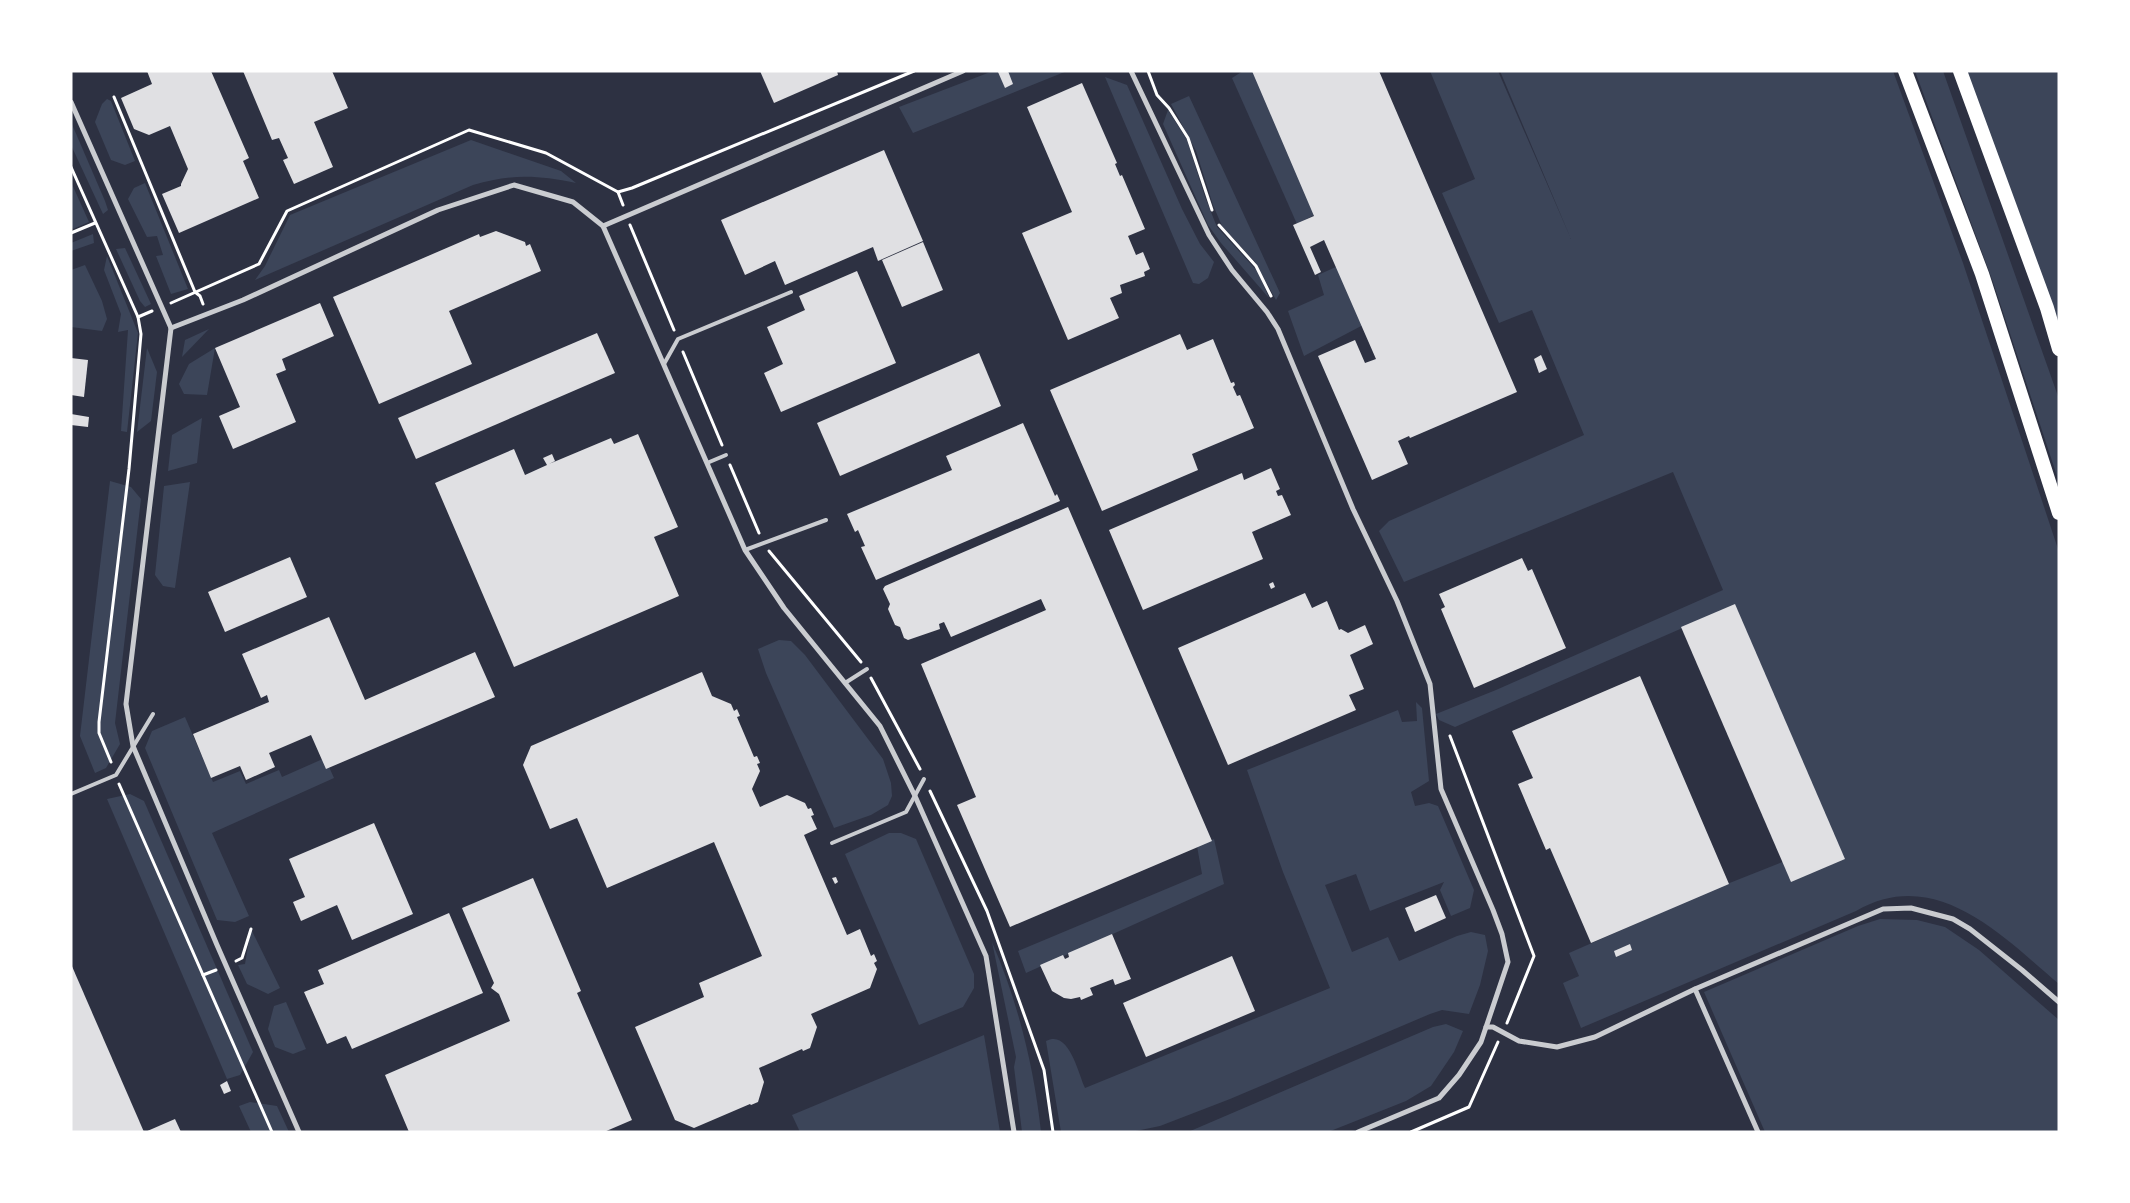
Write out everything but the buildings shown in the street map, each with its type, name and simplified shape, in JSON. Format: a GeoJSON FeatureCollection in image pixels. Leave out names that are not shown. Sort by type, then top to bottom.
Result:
{"type":"FeatureCollection","features":[{"type":"Feature","properties":{"kind":"highway"},"geometry":{"type":"LineString","coordinates":[[1905,71],[1982,274],[2059,513]]}},
{"type":"Feature","properties":{"kind":"highway"},"geometry":{"type":"LineString","coordinates":[[1960,71],[2046,308],[2059,349]]}},
{"type":"Feature","properties":{"kind":"street"},"geometry":{"type":"LineString","coordinates":[[603,226],[963,71]]}},
{"type":"Feature","properties":{"kind":"street"},"geometry":{"type":"LineString","coordinates":[[1131,71],[1209,235],[1232,270],[1268,312],[1278,329],[1353,509],[1397,601],[1430,684],[1441,789],[1493,910],[1502,934],[1508,962],[1481,1042],[1459,1076],[1439,1098],[1358,1132]]}},
{"type":"Feature","properties":{"kind":"street"},"geometry":{"type":"LineString","coordinates":[[71,102],[171,328],[126,704],[134,746],[220,952],[299,1132]]}},
{"type":"Feature","properties":{"kind":"street"},"geometry":{"type":"LineString","coordinates":[[171,328],[243,300],[438,210],[514,185],[573,202],[603,226],[745,550],[784,608],[880,726],[915,796],[986,956],[1014,1132]]}},
{"type":"Feature","properties":{"kind":"street"},"geometry":{"type":"LineString","coordinates":[[1486,1027],[1492,1027],[1519,1041],[1557,1047],[1595,1037],[1695,989],[1883,909],[1911,908],[1953,919],[1970,929],[2059,1002]]}},
{"type":"Feature","properties":{"kind":"street"},"geometry":{"type":"LineString","coordinates":[[1695,989],[1758,1132]]}},
{"type":"Feature","properties":{"kind":"lane"},"geometry":{"type":"LineString","coordinates":[[664,364],[678,338],[791,292]]}},
{"type":"Feature","properties":{"kind":"lane"},"geometry":{"type":"LineString","coordinates":[[707,463],[726,455]]}},
{"type":"Feature","properties":{"kind":"lane"},"geometry":{"type":"LineString","coordinates":[[745,550],[826,520]]}},
{"type":"Feature","properties":{"kind":"lane"},"geometry":{"type":"LineString","coordinates":[[845,683],[867,669]]}},
{"type":"Feature","properties":{"kind":"lane"},"geometry":{"type":"LineString","coordinates":[[71,794],[116,775],[153,714]]}},
{"type":"Feature","properties":{"kind":"lane"},"geometry":{"type":"LineString","coordinates":[[832,843],[906,812],[924,779]]}},
{"type":"Feature","properties":{"kind":"path"},"geometry":{"type":"LineString","coordinates":[[618,192],[632,188],[914,71]]}},
{"type":"Feature","properties":{"kind":"path"},"geometry":{"type":"LineString","coordinates":[[1148,71],[1157,95],[1169,108],[1188,138],[1206,194],[1220,226],[1256,266],[1273,299]]}},
{"type":"Feature","properties":{"kind":"path"},"geometry":{"type":"LineString","coordinates":[[114,97],[195,292],[200,296],[207,314]]}},
{"type":"Feature","properties":{"kind":"path"},"geometry":{"type":"LineString","coordinates":[[71,167],[138,317],[259,264],[287,211],[469,130],[546,153],[618,192],[763,543],[867,669],[924,779],[987,911],[1044,1070],[1053,1132]]}},
{"type":"Feature","properties":{"kind":"path"},"geometry":{"type":"LineString","coordinates":[[71,233],[96,222]]}},
{"type":"Feature","properties":{"kind":"path"},"geometry":{"type":"LineString","coordinates":[[1411,1132],[1469,1107],[1534,956],[1450,736]]}},
{"type":"Feature","properties":{"kind":"shaded area"},"geometry":{"type":"Polygon","coordinates":[[[993,71],[1067,71],[913,133],[899,107],[993,71]]]}},
{"type":"Feature","properties":{"kind":"shaded area"},"geometry":{"type":"Polygon","coordinates":[[[1243,71],[1257,71],[1318,213],[1297,224],[1232,78],[1243,71]]]}},
{"type":"Feature","properties":{"kind":"shaded area"},"geometry":{"type":"Polygon","coordinates":[[[1430,71],[1498,71],[1571,239],[1500,71],[1893,71],[1963,263],[2059,552],[2059,984],[1991,928],[1966,912],[1940,901],[1913,896],[1885,899],[1581,1028],[1563,983],[1579,976],[1569,953],[1722,886],[1818,848],[1717,613],[1455,727],[1439,720],[1436,714],[1496,690],[1723,590],[1673,472],[1404,582],[1379,531],[1389,521],[1584,435],[1532,310],[1499,323],[1442,193],[1475,179],[1430,71]]]}},
{"type":"Feature","properties":{"kind":"shaded area"},"geometry":{"type":"Polygon","coordinates":[[[1915,71],[1943,71],[2059,399],[2059,482],[1993,282],[1915,71]]]}},
{"type":"Feature","properties":{"kind":"shaded area"},"geometry":{"type":"Polygon","coordinates":[[[1966,71],[2059,71],[2059,335],[2022,221],[1966,71]]]}},
{"type":"Feature","properties":{"kind":"shaded area"},"geometry":{"type":"Polygon","coordinates":[[[1105,77],[1127,85],[1182,209],[1200,244],[1214,262],[1208,278],[1199,284],[1193,283],[1105,77]]]}},
{"type":"Feature","properties":{"kind":"shaded area"},"geometry":{"type":"Polygon","coordinates":[[[1189,96],[1280,293],[1276,300],[1255,262],[1222,226],[1213,205],[1196,151],[1171,104],[1189,96]]]}},
{"type":"Feature","properties":{"kind":"shaded area"},"geometry":{"type":"Polygon","coordinates":[[[107,99],[111,101],[135,161],[125,165],[111,160],[95,122],[102,104],[107,99]]]}},
{"type":"Feature","properties":{"kind":"shaded area"},"geometry":{"type":"Polygon","coordinates":[[[1168,110],[1187,140],[1205,197],[1217,227],[1258,272],[1269,298],[1221,243],[1208,225],[1163,124],[1168,110]]]}},
{"type":"Feature","properties":{"kind":"shaded area"},"geometry":{"type":"Polygon","coordinates":[[[71,122],[105,201],[108,210],[103,214],[71,145],[71,122]]]}},
{"type":"Feature","properties":{"kind":"shaded area"},"geometry":{"type":"Polygon","coordinates":[[[471,140],[561,171],[576,183],[549,178],[512,177],[473,185],[255,280],[265,266],[290,215],[471,140]]]}},
{"type":"Feature","properties":{"kind":"shaded area"},"geometry":{"type":"Polygon","coordinates":[[[71,182],[89,222],[73,229],[71,226],[71,182]]]}},
{"type":"Feature","properties":{"kind":"shaded area"},"geometry":{"type":"Polygon","coordinates":[[[145,183],[188,289],[171,294],[156,256],[163,255],[157,236],[147,237],[128,199],[134,188],[145,183]]]}},
{"type":"Feature","properties":{"kind":"shaded area"},"geometry":{"type":"Polygon","coordinates":[[[93,234],[94,243],[71,251],[71,243],[93,234]]]}},
{"type":"Feature","properties":{"kind":"shaded area"},"geometry":{"type":"Polygon","coordinates":[[[125,248],[151,304],[145,307],[140,301],[116,249],[125,248]]]}},
{"type":"Feature","properties":{"kind":"shaded area"},"geometry":{"type":"Polygon","coordinates":[[[107,256],[138,333],[127,432],[121,431],[128,330],[118,332],[121,314],[104,270],[107,256]]]}},
{"type":"Feature","properties":{"kind":"shaded area"},"geometry":{"type":"Polygon","coordinates":[[[85,265],[102,301],[107,319],[102,331],[71,327],[71,270],[85,265]]]}},
{"type":"Feature","properties":{"kind":"shaded area"},"geometry":{"type":"Polygon","coordinates":[[[1338,266],[1365,324],[1304,356],[1288,311],[1324,295],[1318,275],[1338,266]]]}},
{"type":"Feature","properties":{"kind":"shaded area"},"geometry":{"type":"Polygon","coordinates":[[[209,329],[182,357],[185,340],[209,329]]]}},
{"type":"Feature","properties":{"kind":"shaded area"},"geometry":{"type":"Polygon","coordinates":[[[147,348],[157,372],[151,421],[137,432],[147,348]]]}},
{"type":"Feature","properties":{"kind":"shaded area"},"geometry":{"type":"Polygon","coordinates":[[[215,348],[207,395],[184,394],[179,384],[189,364],[215,348]]]}},
{"type":"Feature","properties":{"kind":"shaded area"},"geometry":{"type":"Polygon","coordinates":[[[202,418],[197,463],[168,471],[172,435],[202,418]]]}},
{"type":"Feature","properties":{"kind":"shaded area"},"geometry":{"type":"Polygon","coordinates":[[[110,481],[131,487],[141,499],[115,723],[120,744],[106,768],[95,773],[80,736],[110,481]]]}},
{"type":"Feature","properties":{"kind":"shaded area"},"geometry":{"type":"Polygon","coordinates":[[[190,482],[175,588],[163,586],[155,575],[164,486],[190,482]]]}},
{"type":"Feature","properties":{"kind":"shaded area"},"geometry":{"type":"Polygon","coordinates":[[[779,640],[791,641],[805,655],[883,759],[891,783],[892,796],[888,805],[871,815],[834,828],[766,673],[758,649],[779,640]]]}},
{"type":"Feature","properties":{"kind":"shaded area"},"geometry":{"type":"Polygon","coordinates":[[[1416,702],[1422,708],[1429,781],[1411,792],[1415,806],[1429,803],[1438,806],[1474,890],[1470,908],[1451,916],[1440,890],[1444,882],[1370,911],[1356,874],[1325,885],[1352,952],[1388,937],[1399,961],[1457,936],[1471,932],[1485,935],[1488,951],[1480,985],[1469,1014],[1442,1010],[1430,1014],[1230,1099],[1160,1126],[1131,1132],[1061,1132],[1046,1041],[1054,1039],[1061,1041],[1067,1047],[1076,1063],[1085,1088],[1330,988],[1283,872],[1247,770],[1398,710],[1402,722],[1417,721],[1416,702]]]}},
{"type":"Feature","properties":{"kind":"shaded area"},"geometry":{"type":"Polygon","coordinates":[[[185,717],[213,782],[240,771],[246,784],[279,770],[282,777],[325,758],[334,778],[212,833],[249,916],[235,922],[217,920],[145,748],[152,731],[185,717]]]}},
{"type":"Feature","properties":{"kind":"shaded area"},"geometry":{"type":"Polygon","coordinates":[[[130,794],[144,801],[253,1052],[240,1075],[227,1079],[107,799],[130,794]]]}},
{"type":"Feature","properties":{"kind":"shaded area"},"geometry":{"type":"Polygon","coordinates":[[[889,833],[901,833],[916,839],[974,974],[974,988],[963,1007],[919,1025],[845,854],[889,833]]]}},
{"type":"Feature","properties":{"kind":"shaded area"},"geometry":{"type":"Polygon","coordinates":[[[1214,839],[1224,884],[1026,973],[1018,951],[1202,874],[1197,846],[1214,839]]]}},
{"type":"Feature","properties":{"kind":"shaded area"},"geometry":{"type":"Polygon","coordinates":[[[1880,919],[1917,920],[1945,927],[1979,950],[2059,1020],[2059,1132],[1765,1132],[1704,992],[1858,926],[1880,919]]]}},
{"type":"Feature","properties":{"kind":"shaded area"},"geometry":{"type":"Polygon","coordinates":[[[251,929],[280,988],[268,994],[247,984],[238,965],[245,964],[251,929]]]}},
{"type":"Feature","properties":{"kind":"shaded area"},"geometry":{"type":"Polygon","coordinates":[[[992,942],[1010,988],[1024,1035],[1034,1083],[1041,1132],[1022,1132],[1014,1067],[1016,1057],[992,942]]]}},
{"type":"Feature","properties":{"kind":"shaded area"},"geometry":{"type":"Polygon","coordinates":[[[286,1002],[306,1049],[293,1054],[275,1047],[268,1029],[274,1006],[286,1002]]]}},
{"type":"Feature","properties":{"kind":"shaded area"},"geometry":{"type":"Polygon","coordinates":[[[1446,1024],[1463,1031],[1454,1052],[1431,1086],[1406,1101],[1328,1132],[1188,1132],[1433,1027],[1446,1024]]]}},
{"type":"Feature","properties":{"kind":"shaded area"},"geometry":{"type":"Polygon","coordinates":[[[984,1035],[1000,1132],[800,1132],[792,1115],[984,1035]]]}},
{"type":"Feature","properties":{"kind":"shaded area"},"geometry":{"type":"Polygon","coordinates":[[[250,1102],[277,1106],[289,1132],[251,1132],[239,1106],[250,1102]]]}}]}
